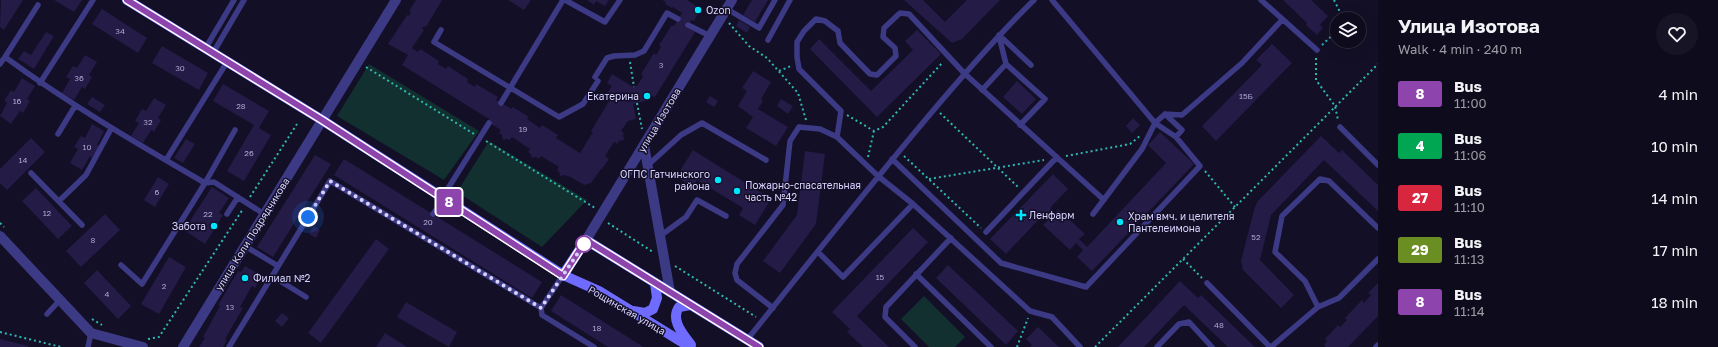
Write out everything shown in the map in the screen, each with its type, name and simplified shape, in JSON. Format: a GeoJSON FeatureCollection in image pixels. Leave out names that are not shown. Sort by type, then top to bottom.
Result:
{"type":"FeatureCollection","features":[{"type":"Feature","properties":{"kind":"street","name":"Рощинская улица"},"geometry":{"type":"LineString","coordinates":[[127,0],[322,120],[563,276],[599,291],[691,347]]}},
{"type":"Feature","properties":{"kind":"street"},"geometry":{"type":"LineString","coordinates":[[322,120],[396,0]]}},
{"type":"Feature","properties":{"kind":"street","name":"улица Изотова"},"geometry":{"type":"LineString","coordinates":[[586,240],[732,0]]}},
{"type":"Feature","properties":{"kind":"street","name":"улица Коли Подрядчикова"},"geometry":{"type":"LineString","coordinates":[[183,347],[322,120]]}},
{"type":"Feature","properties":{"kind":"street"},"geometry":{"type":"LineString","coordinates":[[644,145],[670,292]]}},
{"type":"Feature","properties":{"kind":"street"},"geometry":{"type":"LineString","coordinates":[[0,236],[91,333],[112,343],[142,347]]}},
{"type":"Feature","properties":{"kind":"street"},"geometry":{"type":"LineString","coordinates":[[563,276],[586,240],[690,305],[745,344],[759,347]]}},
{"type":"Feature","properties":{"kind":"street"},"geometry":{"type":"LineString","coordinates":[[631,311],[645,313],[653,309],[657,298],[655,283]]}},
{"type":"Feature","properties":{"kind":"street"},"geometry":{"type":"LineString","coordinates":[[690,305],[679,307],[676,311],[675,318],[682,334],[691,347]]}},
{"type":"Feature","properties":{"kind":"lane"},"geometry":{"type":"LineString","coordinates":[[40,83],[93,0]]}},
{"type":"Feature","properties":{"kind":"lane"},"geometry":{"type":"LineString","coordinates":[[209,51],[234,0]]}},
{"type":"Feature","properties":{"kind":"lane"},"geometry":{"type":"LineString","coordinates":[[209,51],[244,0]]}},
{"type":"Feature","properties":{"kind":"lane"},"geometry":{"type":"LineString","coordinates":[[501,103],[564,0],[606,22],[620,0]]}},
{"type":"Feature","properties":{"kind":"lane"},"geometry":{"type":"LineString","coordinates":[[724,13],[759,28],[775,0]]}},
{"type":"Feature","properties":{"kind":"lane"},"geometry":{"type":"LineString","coordinates":[[768,40],[790,0]]}},
{"type":"Feature","properties":{"kind":"lane"},"geometry":{"type":"LineString","coordinates":[[745,344],[878,176],[964,73],[1034,0]]}},
{"type":"Feature","properties":{"kind":"lane"},"geometry":{"type":"LineString","coordinates":[[892,159],[1001,263],[1086,287],[1200,166],[1176,137],[1155,123],[1052,0]]}},
{"type":"Feature","properties":{"kind":"lane"},"geometry":{"type":"LineString","coordinates":[[1262,0],[1282,20],[1317,50]]}},
{"type":"Feature","properties":{"kind":"lane"},"geometry":{"type":"LineString","coordinates":[[0,64],[38,5]]}},
{"type":"Feature","properties":{"kind":"lane"},"geometry":{"type":"LineString","coordinates":[[441,30],[434,42],[559,117],[583,104],[607,58],[614,56],[635,55],[644,51],[667,13],[678,19]]}},
{"type":"Feature","properties":{"kind":"lane"},"geometry":{"type":"LineString","coordinates":[[838,137],[841,111],[799,69],[797,42],[804,31],[816,19],[824,21],[838,31],[840,43],[870,74],[877,75],[896,56],[895,48],[883,37],[884,28],[900,13],[909,14],[948,54],[964,73],[1104,200]]}},
{"type":"Feature","properties":{"kind":"lane"},"geometry":{"type":"LineString","coordinates":[[1093,214],[1142,150],[1155,123],[1165,114],[1182,115],[1242,63],[1282,20]]}},
{"type":"Feature","properties":{"kind":"lane"},"geometry":{"type":"LineString","coordinates":[[688,25],[710,36]]}},
{"type":"Feature","properties":{"kind":"lane"},"geometry":{"type":"LineString","coordinates":[[999,35],[1006,64],[1045,99],[1020,125]]}},
{"type":"Feature","properties":{"kind":"lane"},"geometry":{"type":"LineString","coordinates":[[999,35],[1031,65]]}},
{"type":"Feature","properties":{"kind":"lane"},"geometry":{"type":"LineString","coordinates":[[5,57],[40,83],[112,129],[205,183],[214,182],[264,214]]}},
{"type":"Feature","properties":{"kind":"lane"},"geometry":{"type":"LineString","coordinates":[[166,160],[227,62]]}},
{"type":"Feature","properties":{"kind":"lane"},"geometry":{"type":"LineString","coordinates":[[982,90],[1006,64]]}},
{"type":"Feature","properties":{"kind":"lane"},"geometry":{"type":"LineString","coordinates":[[58,134],[75,106]]}},
{"type":"Feature","properties":{"kind":"lane"},"geometry":{"type":"LineString","coordinates":[[1165,114],[1182,130],[1176,137]]}},
{"type":"Feature","properties":{"kind":"lane"},"geometry":{"type":"LineString","coordinates":[[433,214],[489,123]]}},
{"type":"Feature","properties":{"kind":"lane"},"geometry":{"type":"LineString","coordinates":[[648,165],[682,135],[702,123],[766,160]]}},
{"type":"Feature","properties":{"kind":"lane"},"geometry":{"type":"LineString","coordinates":[[773,308],[736,280],[735,273],[737,264],[782,205],[790,141],[799,127],[820,129],[838,137],[878,176],[913,204],[1030,311],[1052,317],[1080,347]]}},
{"type":"Feature","properties":{"kind":"lane"},"geometry":{"type":"LineString","coordinates":[[1340,127],[1378,165]]}},
{"type":"Feature","properties":{"kind":"lane"},"geometry":{"type":"LineString","coordinates":[[59,201],[86,174],[112,129]]}},
{"type":"Feature","properties":{"kind":"lane"},"geometry":{"type":"LineString","coordinates":[[121,265],[142,284],[205,183],[235,130]]}},
{"type":"Feature","properties":{"kind":"lane"},"geometry":{"type":"LineString","coordinates":[[986,232],[1057,157]]}},
{"type":"Feature","properties":{"kind":"lane"},"geometry":{"type":"LineString","coordinates":[[31,173],[82,225]]}},
{"type":"Feature","properties":{"kind":"lane"},"geometry":{"type":"LineString","coordinates":[[1318,307],[1305,281],[1275,252],[1282,216],[1320,179],[1329,181],[1378,228]]}},
{"type":"Feature","properties":{"kind":"lane"},"geometry":{"type":"LineString","coordinates":[[229,347],[330,181],[422,233],[541,308]]}},
{"type":"Feature","properties":{"kind":"lane"},"geometry":{"type":"LineString","coordinates":[[227,214],[238,197]]}},
{"type":"Feature","properties":{"kind":"lane"},"geometry":{"type":"LineString","coordinates":[[660,236],[686,217],[697,200],[726,216]]}},
{"type":"Feature","properties":{"kind":"lane"},"geometry":{"type":"LineString","coordinates":[[818,252],[843,277],[913,204]]}},
{"type":"Feature","properties":{"kind":"lane"},"geometry":{"type":"LineString","coordinates":[[915,347],[885,317],[886,306],[950,238]]}},
{"type":"Feature","properties":{"kind":"lane"},"geometry":{"type":"LineString","coordinates":[[245,246],[278,266]]}},
{"type":"Feature","properties":{"kind":"lane"},"geometry":{"type":"LineString","coordinates":[[1207,283],[1271,347],[1318,307],[1339,298],[1378,259]]}},
{"type":"Feature","properties":{"kind":"lane"},"geometry":{"type":"LineString","coordinates":[[916,274],[991,347]]}},
{"type":"Feature","properties":{"kind":"lane"},"geometry":{"type":"LineString","coordinates":[[272,276],[306,297]]}},
{"type":"Feature","properties":{"kind":"lane"},"geometry":{"type":"LineString","coordinates":[[563,276],[541,308],[542,315],[594,347]]}},
{"type":"Feature","properties":{"kind":"lane"},"geometry":{"type":"LineString","coordinates":[[47,314],[60,300]]}},
{"type":"Feature","properties":{"kind":"lane"},"geometry":{"type":"LineString","coordinates":[[1157,347],[1179,324],[1189,322],[1212,347]]}},
{"type":"Feature","properties":{"kind":"lane"},"geometry":{"type":"LineString","coordinates":[[88,347],[91,333]]}},
{"type":"Feature","properties":{"kind":"path"},"geometry":{"type":"LineString","coordinates":[[1334,0],[1340,12]]}},
{"type":"Feature","properties":{"kind":"path"},"geometry":{"type":"LineString","coordinates":[[724,13],[749,46],[767,58],[798,93],[807,128]]}},
{"type":"Feature","properties":{"kind":"path"},"geometry":{"type":"LineString","coordinates":[[1330,38],[1317,50],[1316,80],[1336,106],[1340,127]]}},
{"type":"Feature","properties":{"kind":"path"},"geometry":{"type":"LineString","coordinates":[[874,131],[882,127],[944,62],[948,54]]}},
{"type":"Feature","properties":{"kind":"path"},"geometry":{"type":"LineString","coordinates":[[629,55],[634,87]]}},
{"type":"Feature","properties":{"kind":"path"},"geometry":{"type":"LineString","coordinates":[[1095,347],[1378,64]]}},
{"type":"Feature","properties":{"kind":"path"},"geometry":{"type":"LineString","coordinates":[[779,71],[790,66]]}},
{"type":"Feature","properties":{"kind":"path"},"geometry":{"type":"LineString","coordinates":[[637,103],[644,145]]}},
{"type":"Feature","properties":{"kind":"path"},"geometry":{"type":"LineString","coordinates":[[935,108],[1024,192]]}},
{"type":"Feature","properties":{"kind":"path"},"geometry":{"type":"LineString","coordinates":[[841,111],[874,131]]}},
{"type":"Feature","properties":{"kind":"path"},"geometry":{"type":"LineString","coordinates":[[929,179],[1130,144],[1155,123]]}},
{"type":"Feature","properties":{"kind":"path"},"geometry":{"type":"LineString","coordinates":[[866,165],[874,131]]}},
{"type":"Feature","properties":{"kind":"path"},"geometry":{"type":"LineString","coordinates":[[899,151],[986,232]]}},
{"type":"Feature","properties":{"kind":"path"},"geometry":{"type":"LineString","coordinates":[[600,218],[763,321]]}},
{"type":"Feature","properties":{"kind":"path"},"geometry":{"type":"LineString","coordinates":[[1183,259],[1207,283]]}},
{"type":"Feature","properties":{"kind":"path"},"geometry":{"type":"LineString","coordinates":[[1017,347],[1030,311]]}},
{"type":"Feature","properties":{"kind":"path"},"geometry":{"type":"LineString","coordinates":[[0,332],[61,347]]}},
{"type":"Feature","properties":{"kind":"green space"},"geometry":{"type":"Polygon","coordinates":[[[369,64],[479,131],[444,180],[337,116],[369,64]]]}},
{"type":"Feature","properties":{"kind":"green space"},"geometry":{"type":"Polygon","coordinates":[[[489,141],[587,200],[542,247],[457,192],[489,141]]]}},
{"type":"Feature","properties":{"kind":"green space"},"geometry":{"type":"Polygon","coordinates":[[[924,296],[965,337],[955,347],[929,347],[901,319],[924,296]]]}},
{"type":"Feature","properties":{"kind":"building"},"geometry":{"type":"Polygon","coordinates":[[[1,0],[23,0],[4,30],[0,27],[1,0]]]}},
{"type":"Feature","properties":{"kind":"building"},"geometry":{"type":"Polygon","coordinates":[[[54,0],[82,0],[74,12],[54,0]]]}},
{"type":"Feature","properties":{"kind":"building"},"geometry":{"type":"Polygon","coordinates":[[[416,0],[442,0],[426,27],[424,26],[422,29],[424,30],[412,48],[418,52],[420,49],[439,61],[438,64],[446,69],[448,66],[468,79],[467,82],[475,87],[476,84],[498,97],[496,100],[511,109],[513,107],[529,117],[527,119],[540,128],[542,125],[558,135],[556,138],[580,153],[593,132],[591,131],[611,98],[606,95],[612,86],[607,83],[612,74],[633,87],[637,86],[643,76],[641,74],[654,53],[656,55],[661,47],[659,45],[682,13],[665,4],[666,2],[662,0],[687,0],[701,9],[694,21],[691,20],[687,28],[695,32],[655,97],[652,96],[649,100],[633,104],[636,119],[628,121],[621,131],[624,133],[624,140],[619,141],[617,144],[614,142],[605,156],[609,159],[591,183],[584,185],[569,176],[560,176],[557,170],[559,167],[541,156],[539,159],[536,157],[532,158],[528,152],[530,149],[512,137],[510,140],[503,140],[502,135],[499,133],[501,130],[488,122],[489,119],[402,65],[408,55],[388,44],[407,15],[409,16],[411,12],[409,11],[416,0]]]}},
{"type":"Feature","properties":{"kind":"building"},"geometry":{"type":"Polygon","coordinates":[[[508,0],[531,0],[524,10],[508,0]]]}},
{"type":"Feature","properties":{"kind":"building"},"geometry":{"type":"Polygon","coordinates":[[[587,0],[609,0],[605,6],[596,1],[594,5],[587,0]]]}},
{"type":"Feature","properties":{"kind":"building"},"geometry":{"type":"Polygon","coordinates":[[[752,0],[768,0],[755,22],[743,15],[752,0]]]}},
{"type":"Feature","properties":{"kind":"building"},"geometry":{"type":"Polygon","coordinates":[[[904,0],[923,0],[945,22],[967,0],[1000,0],[962,39],[952,43],[904,0]]]}},
{"type":"Feature","properties":{"kind":"building"},"geometry":{"type":"Polygon","coordinates":[[[1283,0],[1311,0],[1328,16],[1320,25],[1323,28],[1317,35],[1283,0]]]}},
{"type":"Feature","properties":{"kind":"building"},"geometry":{"type":"Polygon","coordinates":[[[102,9],[147,38],[138,53],[92,24],[102,9]]]}},
{"type":"Feature","properties":{"kind":"building"},"geometry":{"type":"Polygon","coordinates":[[[739,20],[750,27],[747,33],[736,26],[739,20]]]}},
{"type":"Feature","properties":{"kind":"building"},"geometry":{"type":"Polygon","coordinates":[[[917,30],[941,54],[877,117],[810,49],[819,39],[871,91],[913,50],[905,41],[917,30]]]}},
{"type":"Feature","properties":{"kind":"building"},"geometry":{"type":"Polygon","coordinates":[[[46,32],[54,36],[34,69],[18,59],[24,51],[31,55],[46,32]]]}},
{"type":"Feature","properties":{"kind":"building"},"geometry":{"type":"Polygon","coordinates":[[[1272,44],[1292,63],[1216,141],[1202,126],[1262,65],[1256,60],[1272,44]]]}},
{"type":"Feature","properties":{"kind":"building"},"geometry":{"type":"Polygon","coordinates":[[[162,46],[208,73],[199,90],[152,63],[162,46]]]}},
{"type":"Feature","properties":{"kind":"building"},"geometry":{"type":"Polygon","coordinates":[[[85,55],[97,62],[89,75],[92,77],[85,89],[82,87],[74,100],[62,93],[70,79],[66,77],[73,66],[77,68],[85,55]]]}},
{"type":"Feature","properties":{"kind":"building"},"geometry":{"type":"Polygon","coordinates":[[[753,71],[771,82],[761,99],[763,101],[758,109],[788,127],[776,146],[746,128],[753,117],[738,106],[747,91],[742,88],[753,71]]]}},
{"type":"Feature","properties":{"kind":"building"},"geometry":{"type":"Polygon","coordinates":[[[22,78],[35,86],[27,99],[30,101],[23,113],[20,111],[11,124],[0,116],[7,103],[4,101],[11,90],[14,92],[22,78]]]}},
{"type":"Feature","properties":{"kind":"building"},"geometry":{"type":"Polygon","coordinates":[[[1017,81],[1036,99],[1022,114],[1003,97],[1017,81]]]}},
{"type":"Feature","properties":{"kind":"building"},"geometry":{"type":"Polygon","coordinates":[[[223,84],[269,111],[259,128],[271,135],[244,181],[227,171],[254,125],[213,101],[223,84]]]}},
{"type":"Feature","properties":{"kind":"building"},"geometry":{"type":"Polygon","coordinates":[[[710,96],[718,101],[714,107],[706,102],[710,96]]]}},
{"type":"Feature","properties":{"kind":"building"},"geometry":{"type":"Polygon","coordinates":[[[92,97],[105,105],[100,112],[87,104],[92,97]]]}},
{"type":"Feature","properties":{"kind":"building"},"geometry":{"type":"Polygon","coordinates":[[[154,98],[166,105],[158,118],[161,120],[154,132],[151,130],[143,143],[131,136],[139,123],[135,121],[142,109],[146,111],[154,98]]]}},
{"type":"Feature","properties":{"kind":"building"},"geometry":{"type":"Polygon","coordinates":[[[781,99],[793,106],[788,114],[777,106],[781,99]]]}},
{"type":"Feature","properties":{"kind":"building"},"geometry":{"type":"Polygon","coordinates":[[[1133,118],[1140,125],[1132,133],[1126,126],[1133,118]]]}},
{"type":"Feature","properties":{"kind":"building"},"geometry":{"type":"Polygon","coordinates":[[[92,124],[104,131],[97,145],[99,146],[92,158],[90,156],[82,170],[70,163],[78,149],[74,147],[81,136],[85,138],[92,124]]]}},
{"type":"Feature","properties":{"kind":"building"},"geometry":{"type":"Polygon","coordinates":[[[1160,132],[1194,164],[1092,271],[1077,257],[1083,250],[1076,243],[1070,250],[1043,225],[1048,220],[1043,215],[1006,254],[990,239],[1053,174],[1068,189],[1050,208],[1055,213],[1058,209],[1085,234],[1079,239],[1087,247],[1166,163],[1148,145],[1160,132]]]}},
{"type":"Feature","properties":{"kind":"building"},"geometry":{"type":"Polygon","coordinates":[[[1321,136],[1339,153],[1342,150],[1378,185],[1378,211],[1324,160],[1271,215],[1260,260],[1294,295],[1281,308],[1243,270],[1241,261],[1257,202],[1321,136]]]}},
{"type":"Feature","properties":{"kind":"building"},"geometry":{"type":"Polygon","coordinates":[[[31,138],[45,152],[7,190],[0,183],[0,169],[31,138]]]}},
{"type":"Feature","properties":{"kind":"building"},"geometry":{"type":"Polygon","coordinates":[[[186,139],[195,144],[183,163],[174,158],[186,139]]]}},
{"type":"Feature","properties":{"kind":"building","name":"Пожарно-спасательная часть №42"},"geometry":{"type":"Polygon","coordinates":[[[693,150],[771,199],[755,225],[739,215],[743,208],[697,180],[693,187],[676,177],[693,150]]]}},
{"type":"Feature","properties":{"kind":"building"},"geometry":{"type":"Polygon","coordinates":[[[805,151],[825,154],[816,224],[780,273],[763,261],[797,215],[805,151]]]}},
{"type":"Feature","properties":{"kind":"building"},"geometry":{"type":"Polygon","coordinates":[[[315,155],[331,164],[273,257],[257,247],[315,155]]]}},
{"type":"Feature","properties":{"kind":"building"},"geometry":{"type":"Polygon","coordinates":[[[344,159],[542,282],[532,298],[334,175],[344,159]]]}},
{"type":"Feature","properties":{"kind":"building"},"geometry":{"type":"Polygon","coordinates":[[[158,177],[169,184],[155,207],[144,200],[158,177]]]}},
{"type":"Feature","properties":{"kind":"building"},"geometry":{"type":"Polygon","coordinates":[[[212,187],[229,198],[219,213],[223,215],[205,244],[184,230],[212,187]]]}},
{"type":"Feature","properties":{"kind":"building"},"geometry":{"type":"Polygon","coordinates":[[[36,188],[72,226],[58,239],[22,201],[36,188]]]}},
{"type":"Feature","properties":{"kind":"building"},"geometry":{"type":"Polygon","coordinates":[[[105,214],[120,230],[81,267],[66,251],[105,214]]]}},
{"type":"Feature","properties":{"kind":"building"},"geometry":{"type":"Polygon","coordinates":[[[314,226],[320,230],[316,238],[309,234],[314,226]]]}},
{"type":"Feature","properties":{"kind":"building"},"geometry":{"type":"Polygon","coordinates":[[[913,228],[928,242],[857,316],[889,347],[863,347],[847,332],[850,329],[832,312],[913,228]]]}},
{"type":"Feature","properties":{"kind":"building"},"geometry":{"type":"Polygon","coordinates":[[[376,239],[389,249],[321,343],[308,333],[376,239]]]}},
{"type":"Feature","properties":{"kind":"building"},"geometry":{"type":"Polygon","coordinates":[[[169,257],[186,267],[159,314],[141,304],[169,257]]]}},
{"type":"Feature","properties":{"kind":"building"},"geometry":{"type":"Polygon","coordinates":[[[948,265],[1018,331],[1006,345],[936,278],[948,265]]]}},
{"type":"Feature","properties":{"kind":"building"},"geometry":{"type":"Polygon","coordinates":[[[245,266],[262,276],[255,288],[252,286],[240,307],[243,308],[225,339],[227,340],[223,347],[199,347],[205,338],[203,337],[220,306],[218,305],[238,271],[241,272],[245,266]]]}},
{"type":"Feature","properties":{"kind":"building"},"geometry":{"type":"Polygon","coordinates":[[[97,270],[131,306],[118,319],[84,283],[97,270]]]}},
{"type":"Feature","properties":{"kind":"building"},"geometry":{"type":"Polygon","coordinates":[[[1180,281],[1198,298],[1201,295],[1255,347],[1228,347],[1184,305],[1144,347],[1118,347],[1180,281]]]}},
{"type":"Feature","properties":{"kind":"building"},"geometry":{"type":"Polygon","coordinates":[[[1378,283],[1378,316],[1348,347],[1326,347],[1324,345],[1327,341],[1325,339],[1338,325],[1340,327],[1347,320],[1345,318],[1362,300],[1364,303],[1371,295],[1368,293],[1378,283]]]}},
{"type":"Feature","properties":{"kind":"building"},"geometry":{"type":"Polygon","coordinates":[[[561,295],[642,347],[608,347],[551,311],[561,295]]]}},
{"type":"Feature","properties":{"kind":"building"},"geometry":{"type":"Polygon","coordinates":[[[406,302],[457,332],[449,347],[397,317],[406,302]]]}},
{"type":"Feature","properties":{"kind":"building"},"geometry":{"type":"Polygon","coordinates":[[[282,313],[289,318],[282,327],[275,321],[282,313]]]}},
{"type":"Feature","properties":{"kind":"building"},"geometry":{"type":"Polygon","coordinates":[[[1038,327],[1059,347],[1030,347],[1032,345],[1026,339],[1038,327]]]}},
{"type":"Feature","properties":{"kind":"building"},"geometry":{"type":"Polygon","coordinates":[[[385,333],[407,347],[376,347],[385,333]]]}},
{"type":"Feature","properties":{"kind":"building"},"geometry":{"type":"Polygon","coordinates":[[[0,339],[28,346],[28,347],[0,347],[0,339]]]}},
{"type":"Feature","properties":{"kind":"bus line","name":"8"},"geometry":{"type":"LineString","coordinates":[[127,0],[322,120],[563,276],[586,240],[759,347]]}},
{"type":"Feature","properties":{"kind":"place","name":"Ozon"},"geometry":{"type":"Point","coordinates":[698,10]}},
{"type":"Feature","properties":{"kind":"place","name":"Екатерина"},"geometry":{"type":"Point","coordinates":[647,96]}},
{"type":"Feature","properties":{"kind":"place","name":"ОГПС Гатчинского района"},"geometry":{"type":"Point","coordinates":[718,180]}},
{"type":"Feature","properties":{"kind":"place","name":"Пожарно-спасательная часть №42"},"geometry":{"type":"Point","coordinates":[737,191]}},
{"type":"Feature","properties":{"kind":"place","name":"Ленфарм"},"geometry":{"type":"Point","coordinates":[1021,215]}},
{"type":"Feature","properties":{"kind":"place","name":"Храм вмч. и целителя Пантелеимона"},"geometry":{"type":"Point","coordinates":[1120,222]}},
{"type":"Feature","properties":{"kind":"place","name":"Забота"},"geometry":{"type":"Point","coordinates":[214,226]}},
{"type":"Feature","properties":{"kind":"place","name":"Филиал №2"},"geometry":{"type":"Point","coordinates":[245,278]}},
{"type":"Feature","properties":{"kind":"route"},"geometry":{"type":"LineString","coordinates":[[308,217],[330,181],[541,308],[584,244]]}}]}
